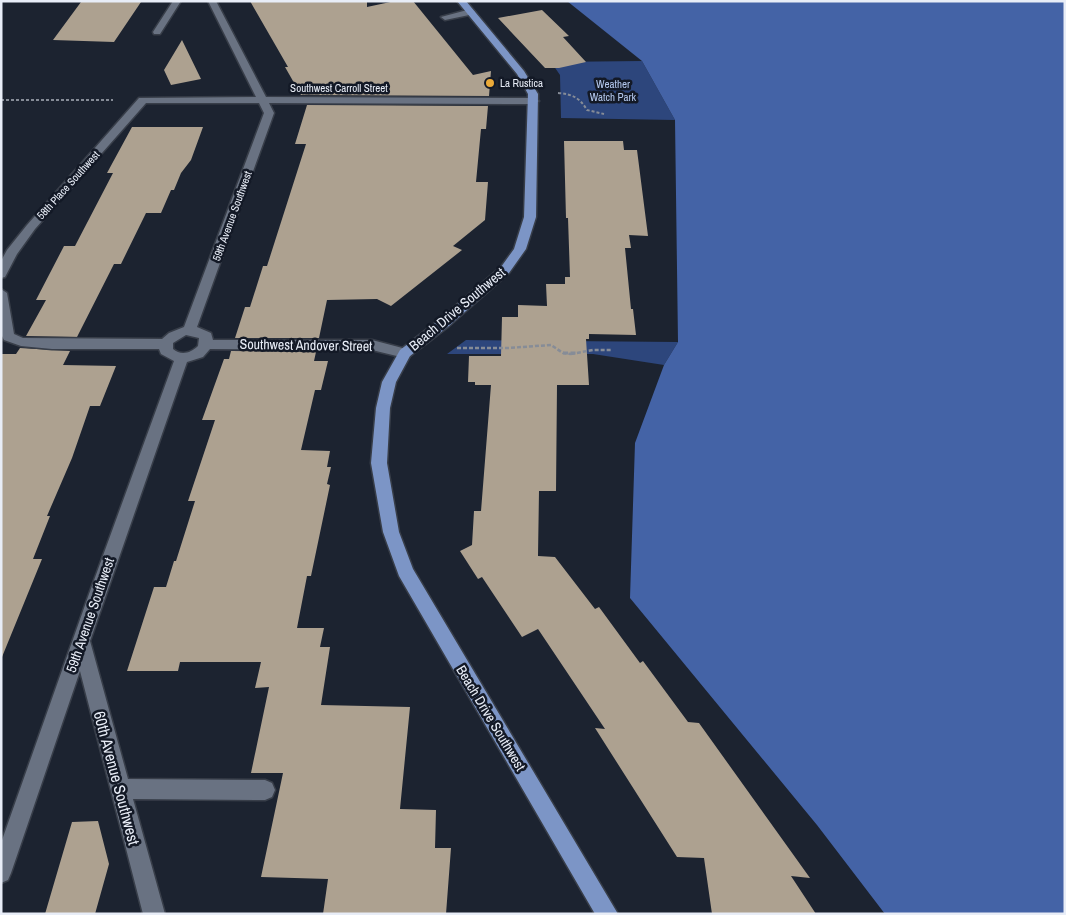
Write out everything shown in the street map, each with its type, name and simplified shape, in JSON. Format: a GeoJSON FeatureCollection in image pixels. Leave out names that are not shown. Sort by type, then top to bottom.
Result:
{"type":"FeatureCollection","features":[{"type":"Feature","properties":{"kind":"main road","name":"Beach Drive Southwest"},"geometry":{"type":"LineString","coordinates":[[466,7],[526,80],[534,101],[531,202],[528,227],[520,249],[504,270],[405,353],[389,382],[383,408],[379,463],[391,532],[405,571],[607,914]]}},
{"type":"Feature","properties":{"kind":"street"},"geometry":{"type":"LineString","coordinates":[[157,32],[176,1]]}},
{"type":"Feature","properties":{"kind":"street"},"geometry":{"type":"LineString","coordinates":[[212,1],[264,101]]}},
{"type":"Feature","properties":{"kind":"street"},"geometry":{"type":"LineString","coordinates":[[445,17],[466,7]]}},
{"type":"Feature","properties":{"kind":"street","name":"Southwest Carroll Street"},"geometry":{"type":"LineString","coordinates":[[143,100],[534,101]]}},
{"type":"Feature","properties":{"kind":"street","name":"58th Place Southwest"},"geometry":{"type":"LineString","coordinates":[[1,274],[11,253],[30,227],[143,100]]}},
{"type":"Feature","properties":{"kind":"street","name":"59th Avenue Southwest"},"geometry":{"type":"LineString","coordinates":[[189,331],[269,113],[264,101]]}},
{"type":"Feature","properties":{"kind":"street"},"geometry":{"type":"LineString","coordinates":[[1,293],[6,330],[9,337],[21,342],[52,344],[166,344],[174,336],[189,331],[206,336],[207,344],[194,356],[182,358],[169,354],[166,351],[166,344]]}},
{"type":"Feature","properties":{"kind":"street","name":"Southwest Andover Street"},"geometry":{"type":"LineString","coordinates":[[207,344],[372,345],[405,353]]}},
{"type":"Feature","properties":{"kind":"street","name":"59th Avenue Southwest"},"geometry":{"type":"LineString","coordinates":[[1,872],[182,358]]}},
{"type":"Feature","properties":{"kind":"street","name":"60th Avenue Southwest"},"geometry":{"type":"LineString","coordinates":[[81,642],[154,914]]}},
{"type":"Feature","properties":{"kind":"street"},"geometry":{"type":"LineString","coordinates":[[120,789],[266,790]]}},
{"type":"Feature","properties":{"kind":"path"},"geometry":{"type":"LineString","coordinates":[[558,93],[570,94],[581,100],[587,110],[604,114]]}},
{"type":"Feature","properties":{"kind":"path"},"geometry":{"type":"LineString","coordinates":[[1,100],[113,100]]}},
{"type":"Feature","properties":{"kind":"path"},"geometry":{"type":"LineString","coordinates":[[457,348],[508,348],[550,345],[563,353],[571,354],[593,350],[612,350]]}},
{"type":"Feature","properties":{"kind":"green space","name":"Weather Watch Park"},"geometry":{"type":"Polygon","coordinates":[[[642,61],[675,120],[561,118],[560,75],[551,62],[642,61]]]}},
{"type":"Feature","properties":{"kind":"green space"},"geometry":{"type":"Polygon","coordinates":[[[466,340],[678,342],[664,365],[593,354],[447,354],[466,340]]]}},
{"type":"Feature","properties":{"kind":"shaded area"},"geometry":{"type":"Polygon","coordinates":[[[567,1],[1065,1],[1065,914],[885,914],[817,825],[630,598],[635,443],[664,365],[678,342],[675,120],[642,61],[567,1]]]}},
{"type":"Feature","properties":{"kind":"building"},"geometry":{"type":"Polygon","coordinates":[[[250,1],[367,1],[367,7],[395,1],[413,1],[473,75],[491,71],[489,96],[301,95],[285,67],[288,67],[250,1]]]}},
{"type":"Feature","properties":{"kind":"building"},"geometry":{"type":"Polygon","coordinates":[[[81,2],[141,2],[114,42],[53,40],[81,2]]]}},
{"type":"Feature","properties":{"kind":"building"},"geometry":{"type":"Polygon","coordinates":[[[542,10],[569,36],[563,37],[586,62],[559,68],[545,68],[498,18],[542,10]]]}},
{"type":"Feature","properties":{"kind":"building"},"geometry":{"type":"Polygon","coordinates":[[[182,40],[201,79],[171,85],[164,70],[182,40]]]}},
{"type":"Feature","properties":{"kind":"building"},"geometry":{"type":"Polygon","coordinates":[[[307,105],[488,106],[486,129],[481,129],[476,182],[488,182],[485,220],[453,246],[462,250],[391,306],[377,299],[327,300],[319,338],[235,338],[245,307],[250,307],[263,266],[267,266],[306,144],[295,144],[307,105]]]}},
{"type":"Feature","properties":{"kind":"building"},"geometry":{"type":"Polygon","coordinates":[[[132,127],[203,127],[191,160],[181,173],[174,190],[171,190],[161,213],[146,213],[121,264],[114,264],[77,337],[26,336],[46,300],[36,300],[64,246],[75,246],[113,173],[107,173],[132,127]]]}},
{"type":"Feature","properties":{"kind":"building"},"geometry":{"type":"Polygon","coordinates":[[[564,141],[623,141],[624,150],[637,150],[648,236],[629,235],[631,248],[625,248],[631,309],[633,309],[636,335],[589,334],[589,339],[586,339],[589,385],[557,385],[556,491],[539,491],[538,556],[555,557],[595,609],[599,607],[640,663],[643,661],[688,722],[699,723],[810,878],[791,876],[816,914],[712,914],[704,858],[677,857],[595,728],[605,729],[538,629],[522,637],[482,577],[478,579],[460,551],[472,545],[474,511],[481,511],[491,385],[475,385],[475,382],[468,382],[469,356],[501,356],[502,317],[518,317],[518,305],[547,306],[546,284],[565,284],[565,277],[570,277],[564,141]]]}},
{"type":"Feature","properties":{"kind":"building"},"geometry":{"type":"Polygon","coordinates":[[[20,348],[70,351],[63,365],[116,366],[100,406],[90,406],[72,458],[47,516],[50,516],[33,559],[42,559],[2,657],[1,354],[16,354],[20,348]]]}},
{"type":"Feature","properties":{"kind":"building"},"geometry":{"type":"Polygon","coordinates":[[[231,351],[316,352],[314,361],[328,361],[321,390],[315,390],[301,450],[330,451],[327,467],[331,467],[327,484],[330,485],[311,576],[307,576],[297,628],[324,628],[320,647],[330,647],[321,705],[410,707],[400,809],[436,810],[435,848],[451,848],[446,914],[323,914],[328,879],[261,877],[283,773],[251,773],[269,687],[255,688],[261,662],[180,662],[178,671],[127,671],[154,587],[166,587],[174,561],[176,561],[195,501],[188,501],[215,420],[202,420],[224,359],[229,359],[231,351]]]}},
{"type":"Feature","properties":{"kind":"building"},"geometry":{"type":"Polygon","coordinates":[[[98,821],[109,864],[95,914],[45,914],[72,822],[98,821]]]}},
{"type":"Feature","properties":{"kind":"place","name":"La Rustica"},"geometry":{"type":"Point","coordinates":[490,83]}}]}
